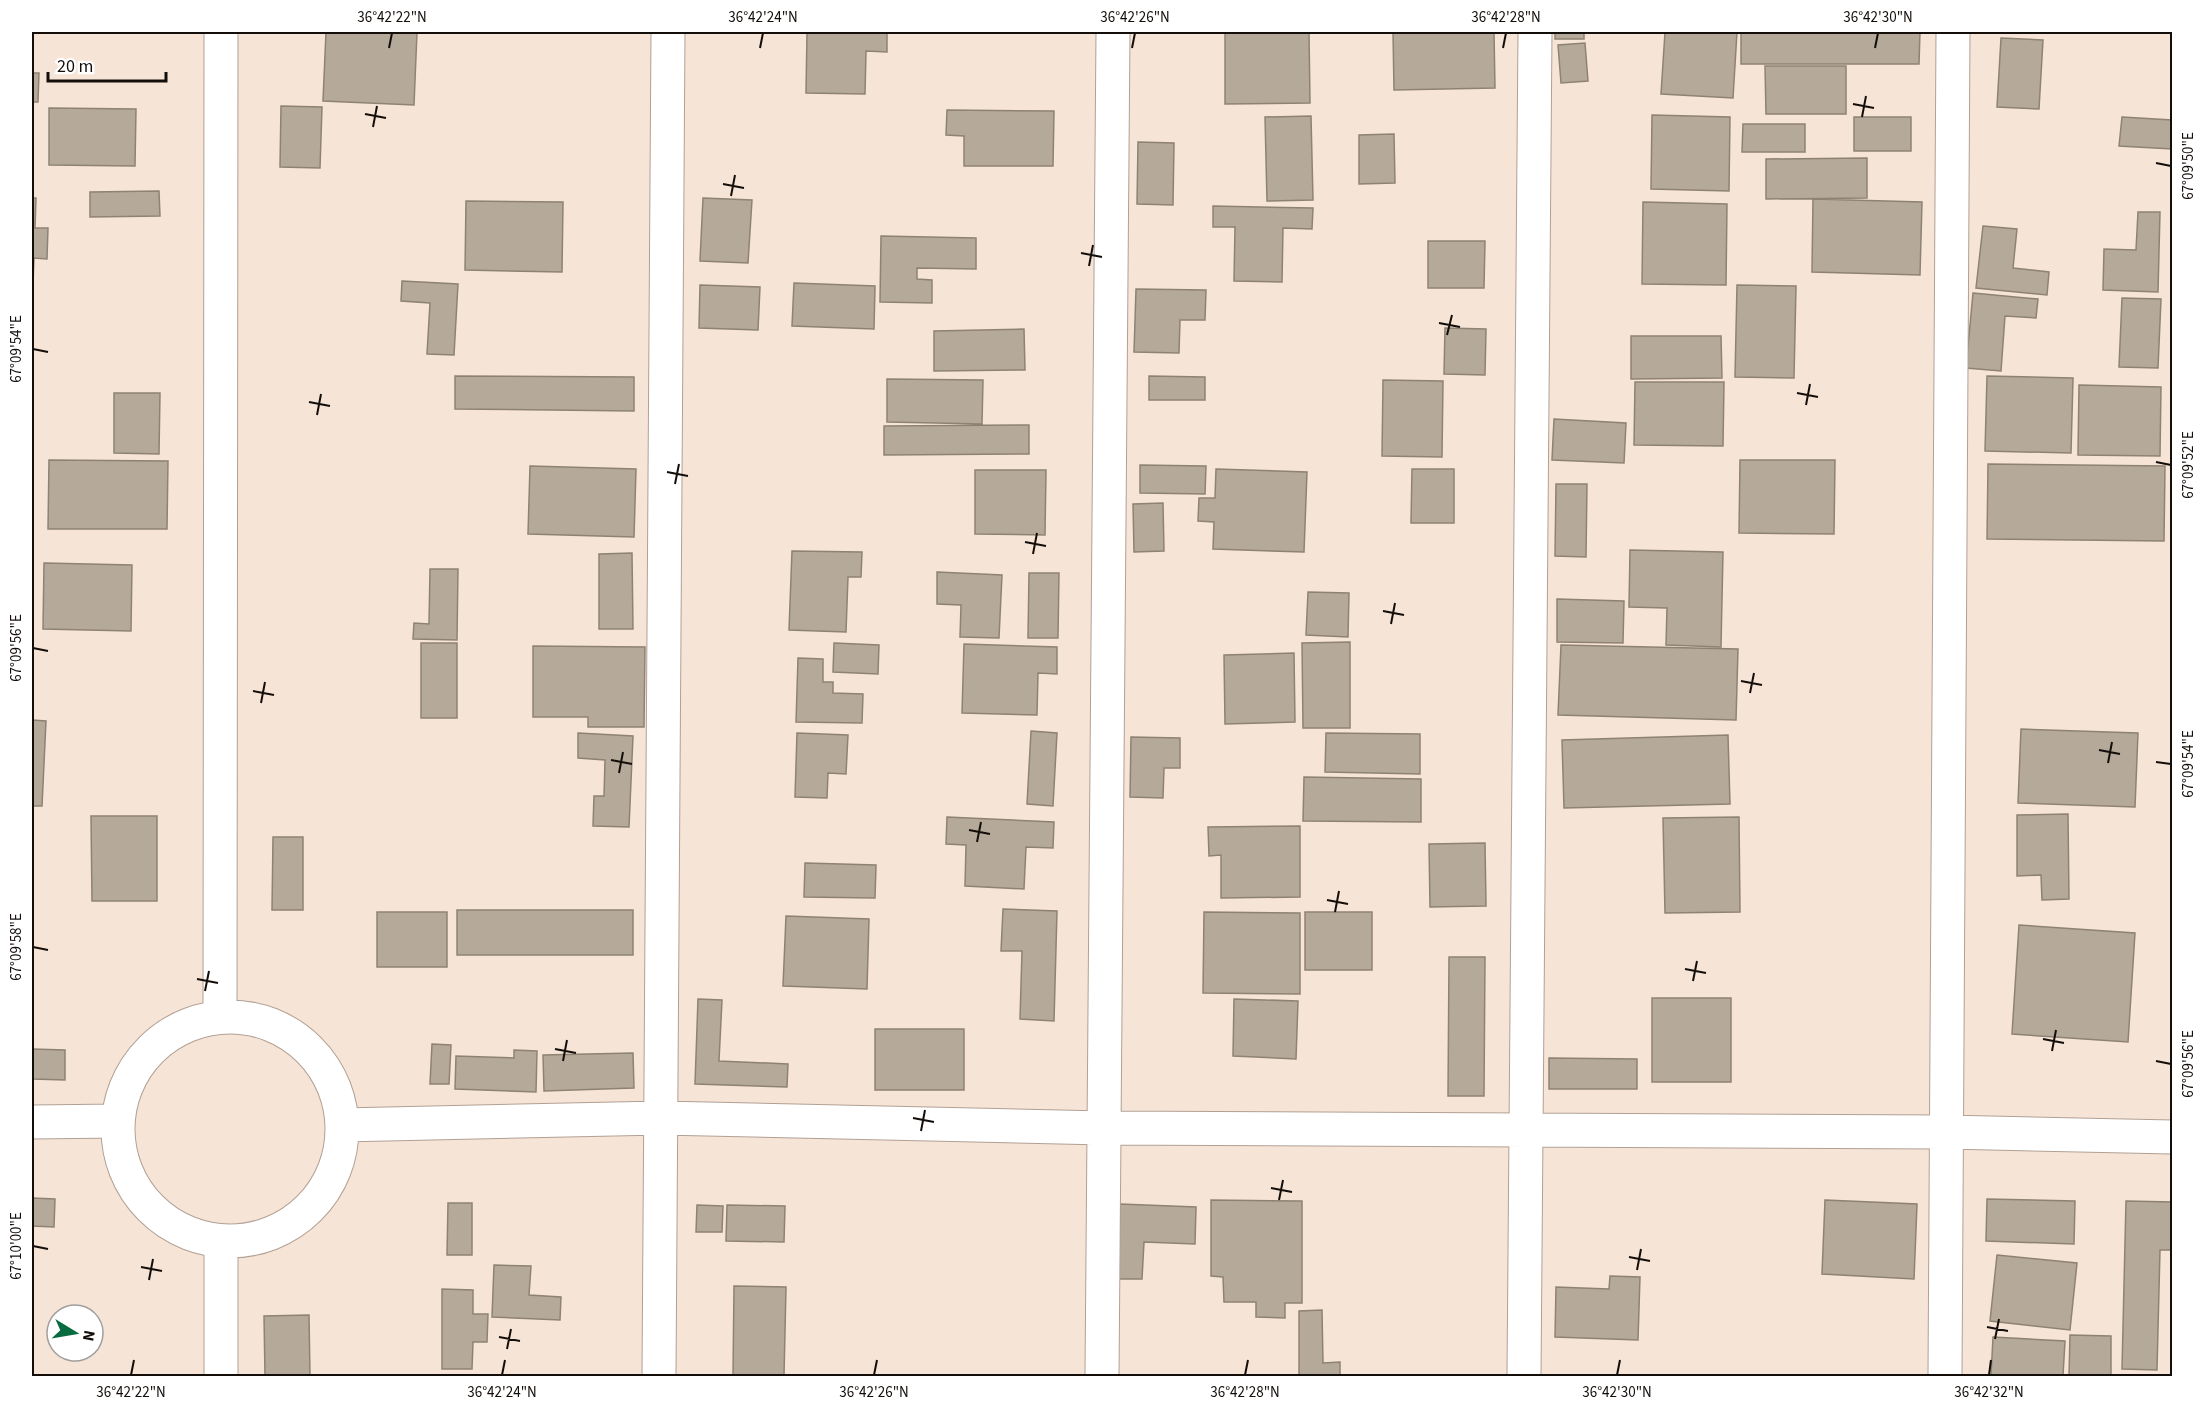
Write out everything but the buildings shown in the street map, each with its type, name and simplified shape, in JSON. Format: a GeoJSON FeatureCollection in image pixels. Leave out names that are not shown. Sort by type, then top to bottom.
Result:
{"type":"FeatureCollection","features":[{"type":"Feature","properties":{"kind":"street"},"geometry":{"type":"LineString","coordinates":[[220,1017],[221,32]]}},
{"type":"Feature","properties":{"kind":"street"},"geometry":{"type":"LineString","coordinates":[[659,1377],[668,32]]}},
{"type":"Feature","properties":{"kind":"street"},"geometry":{"type":"LineString","coordinates":[[1102,1377],[1113,32]]}},
{"type":"Feature","properties":{"kind":"street"},"geometry":{"type":"LineString","coordinates":[[1524,1377],[1535,32]]}},
{"type":"Feature","properties":{"kind":"street"},"geometry":{"type":"LineString","coordinates":[[1945,1377],[1953,32]]}},
{"type":"Feature","properties":{"kind":"street"},"geometry":{"type":"LineString","coordinates":[[220,1017],[246,1018],[272,1024],[294,1036],[314,1053],[329,1075],[339,1099],[342,1125],[341,1151],[332,1176],[319,1199],[300,1217],[278,1231],[253,1240],[221,1242],[197,1238],[170,1225],[147,1205],[130,1180],[120,1151],[118,1121],[123,1095],[134,1071],[150,1050],[171,1034],[195,1022],[220,1017]]}},
{"type":"Feature","properties":{"kind":"street"},"geometry":{"type":"LineString","coordinates":[[342,1125],[661,1118],[1104,1128],[1526,1132],[1946,1132],[2172,1137]]}},
{"type":"Feature","properties":{"kind":"street"},"geometry":{"type":"LineString","coordinates":[[32,1122],[118,1121]]}},
{"type":"Feature","properties":{"kind":"street"},"geometry":{"type":"LineString","coordinates":[[221,1242],[221,1377]]}}]}
